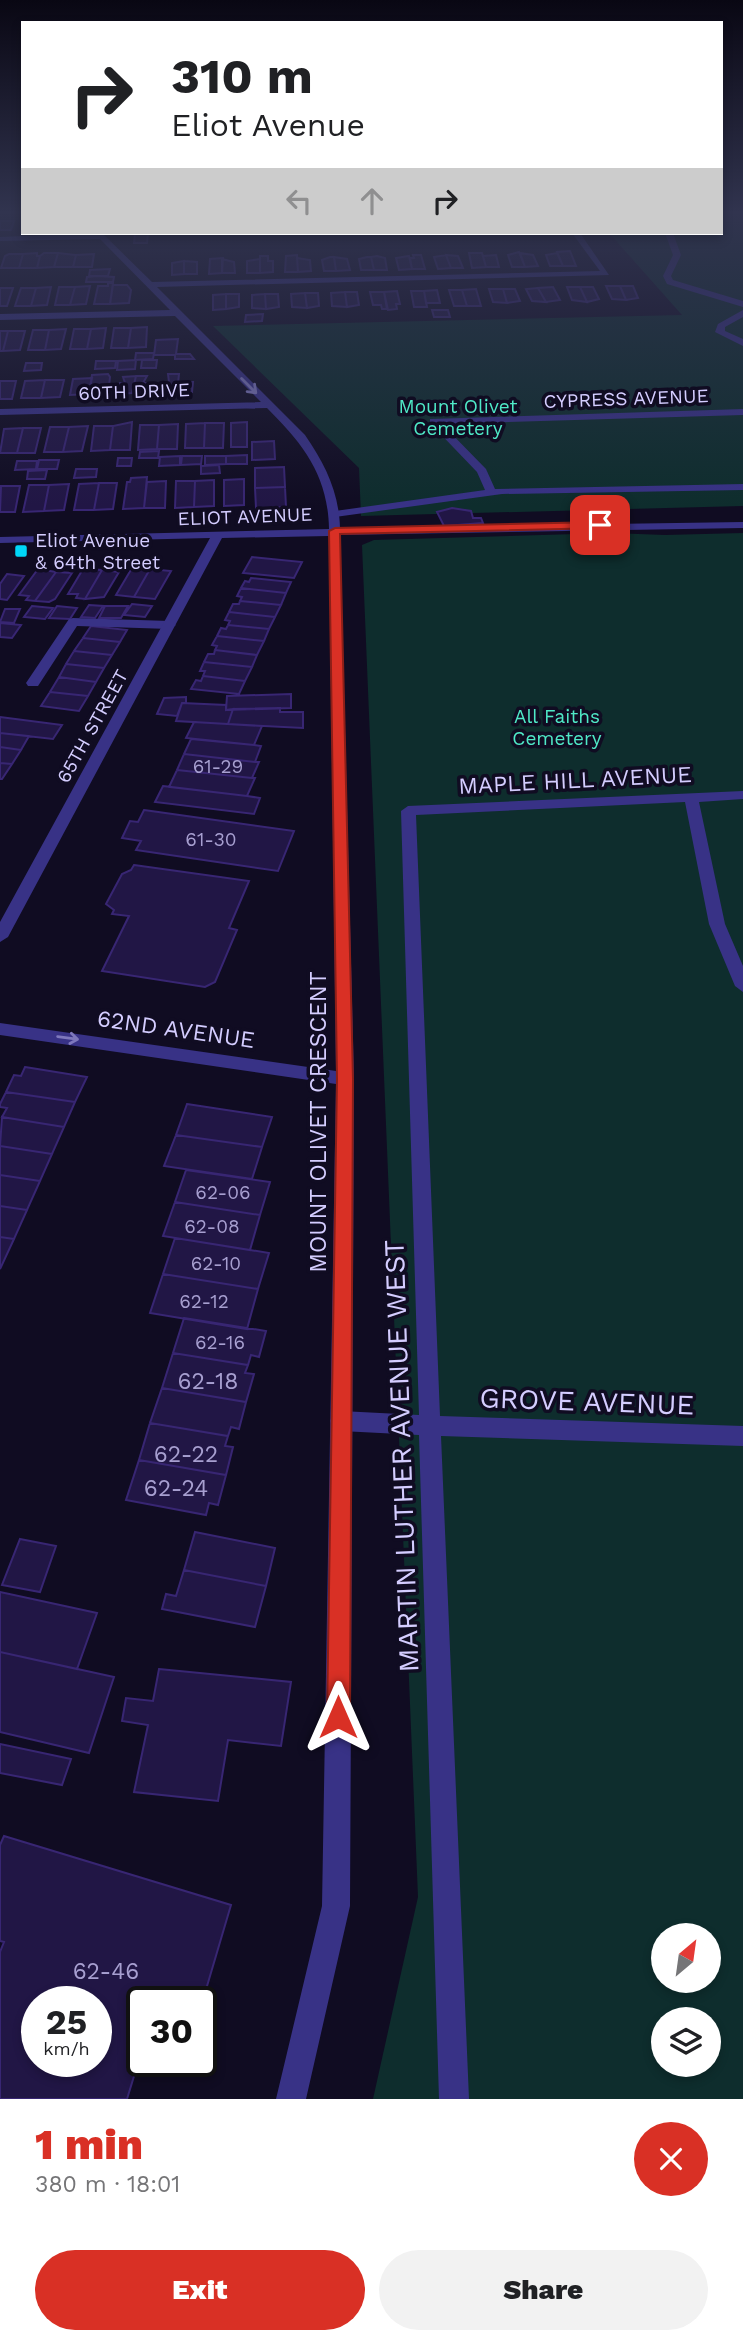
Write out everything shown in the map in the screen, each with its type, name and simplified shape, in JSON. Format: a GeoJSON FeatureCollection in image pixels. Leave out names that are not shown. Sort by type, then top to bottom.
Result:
{"type":"FeatureCollection","features":[{"type":"Feature","properties":{"kind":"street","name":"MOUNT OLIVET CRESCENT"},"geometry":{"type":"LineString","coordinates":[[172,310],[301,437],[326,476],[335,522],[345,1079],[336,1906],[291,2099]]}},
{"type":"Feature","properties":{"kind":"street"},"geometry":{"type":"LineString","coordinates":[[0,317],[175,313]]}},
{"type":"Feature","properties":{"kind":"street"},"geometry":{"type":"LineString","coordinates":[[743,313],[721,326],[720,332],[743,343]]}},
{"type":"Feature","properties":{"kind":"street","name":"60TH DRIVE"},"geometry":{"type":"LineString","coordinates":[[0,412],[268,405]]}},
{"type":"Feature","properties":{"kind":"street","name":"CYPRESS AVENUE"},"geometry":{"type":"LineString","coordinates":[[491,492],[482,471],[434,421],[743,412]]}},
{"type":"Feature","properties":{"kind":"street"},"geometry":{"type":"LineString","coordinates":[[335,522],[491,492],[743,487]]}},
{"type":"Feature","properties":{"kind":"street","name":"ELIOT AVENUE"},"geometry":{"type":"LineString","coordinates":[[0,540],[219,534],[335,522],[743,525]]}},
{"type":"Feature","properties":{"kind":"street","name":"65TH STREET"},"geometry":{"type":"LineString","coordinates":[[0,937],[219,534]]}},
{"type":"Feature","properties":{"kind":"street"},"geometry":{"type":"LineString","coordinates":[[33,683],[73,622],[170,625]]}},
{"type":"Feature","properties":{"kind":"street","name":"MAPLE HILL AVENUE"},"geometry":{"type":"LineString","coordinates":[[408,811],[743,795]]}},
{"type":"Feature","properties":{"kind":"street"},"geometry":{"type":"LineString","coordinates":[[691,797],[717,924],[743,986]]}},
{"type":"Feature","properties":{"kind":"street","name":"MARTIN LUTHER AVENUE WEST"},"geometry":{"type":"LineString","coordinates":[[408,811],[454,2099]]}},
{"type":"Feature","properties":{"kind":"street","name":"62ND AVENUE"},"geometry":{"type":"LineString","coordinates":[[0,1029],[345,1079]]}},
{"type":"Feature","properties":{"kind":"street","name":"GROVE AVENUE"},"geometry":{"type":"LineString","coordinates":[[341,1421],[743,1436]]}},
{"type":"Feature","properties":{"kind":"green space","name":"Mount Olivet Cemetery"},"geometry":{"type":"Polygon","coordinates":[[[678,310],[743,310],[743,506],[361,516],[359,468],[213,326],[682,315],[678,310]]]}},
{"type":"Feature","properties":{"kind":"green space","name":"All Faiths Cemetery"},"geometry":{"type":"Polygon","coordinates":[[[611,533],[743,533],[743,2099],[373,2099],[418,1897],[362,545],[374,540],[611,533]]]}},
{"type":"Feature","properties":{"kind":"building"},"geometry":{"type":"Polygon","coordinates":[[[432,310],[448,310],[450,317],[434,317],[432,310]]]}},
{"type":"Feature","properties":{"kind":"building"},"geometry":{"type":"Polygon","coordinates":[[[263,314],[262,321],[245,322],[246,315],[263,314]]]}},
{"type":"Feature","properties":{"kind":"building"},"geometry":{"type":"Polygon","coordinates":[[[147,327],[146,347],[128,348],[131,328],[147,327]]]}},
{"type":"Feature","properties":{"kind":"building"},"geometry":{"type":"Polygon","coordinates":[[[106,328],[103,348],[87,349],[91,329],[106,328]]]}},
{"type":"Feature","properties":{"kind":"building"},"geometry":{"type":"Polygon","coordinates":[[[114,328],[131,328],[128,348],[111,348],[114,328]]]}},
{"type":"Feature","properties":{"kind":"building"},"geometry":{"type":"Polygon","coordinates":[[[66,329],[61,349],[45,350],[49,330],[66,329]]]}},
{"type":"Feature","properties":{"kind":"building"},"geometry":{"type":"Polygon","coordinates":[[[74,329],[91,329],[87,349],[70,349],[74,329]]]}},
{"type":"Feature","properties":{"kind":"building"},"geometry":{"type":"Polygon","coordinates":[[[33,330],[49,330],[45,350],[28,350],[33,330]]]}},
{"type":"Feature","properties":{"kind":"building"},"geometry":{"type":"Polygon","coordinates":[[[0,331],[8,331],[3,351],[0,351],[0,331]]]}},
{"type":"Feature","properties":{"kind":"building"},"geometry":{"type":"Polygon","coordinates":[[[8,331],[25,331],[20,350],[3,351],[8,331]]]}},
{"type":"Feature","properties":{"kind":"building"},"geometry":{"type":"Polygon","coordinates":[[[178,339],[176,354],[190,354],[194,359],[154,355],[156,340],[178,339]]]}},
{"type":"Feature","properties":{"kind":"building"},"geometry":{"type":"Polygon","coordinates":[[[136,353],[154,353],[153,359],[135,360],[136,353]]]}},
{"type":"Feature","properties":{"kind":"building"},"geometry":{"type":"Polygon","coordinates":[[[136,360],[135,369],[117,370],[118,361],[136,360]]]}},
{"type":"Feature","properties":{"kind":"building"},"geometry":{"type":"Polygon","coordinates":[[[142,360],[157,360],[156,368],[141,368],[142,360]]]}},
{"type":"Feature","properties":{"kind":"building"},"geometry":{"type":"Polygon","coordinates":[[[96,361],[116,361],[115,368],[95,369],[96,361]]]}},
{"type":"Feature","properties":{"kind":"building"},"geometry":{"type":"Polygon","coordinates":[[[26,363],[42,363],[41,370],[24,371],[26,363]]]}},
{"type":"Feature","properties":{"kind":"building"},"geometry":{"type":"Polygon","coordinates":[[[108,374],[108,394],[89,394],[92,375],[108,374]]]}},
{"type":"Feature","properties":{"kind":"building"},"geometry":{"type":"Polygon","coordinates":[[[168,374],[179,374],[177,393],[161,393],[163,382],[169,382],[168,374]]]}},
{"type":"Feature","properties":{"kind":"building"},"geometry":{"type":"Polygon","coordinates":[[[136,376],[132,393],[118,394],[120,383],[125,383],[123,377],[136,376]]]}},
{"type":"Feature","properties":{"kind":"building"},"geometry":{"type":"Polygon","coordinates":[[[136,376],[147,376],[143,383],[149,383],[148,393],[132,393],[136,376]]]}},
{"type":"Feature","properties":{"kind":"building"},"geometry":{"type":"Polygon","coordinates":[[[92,378],[89,394],[70,395],[73,379],[92,378]]]}},
{"type":"Feature","properties":{"kind":"building"},"geometry":{"type":"Polygon","coordinates":[[[45,380],[41,398],[21,398],[25,381],[45,380]]]}},
{"type":"Feature","properties":{"kind":"building"},"geometry":{"type":"Polygon","coordinates":[[[45,380],[64,380],[60,397],[41,398],[45,380]]]}},
{"type":"Feature","properties":{"kind":"building"},"geometry":{"type":"Polygon","coordinates":[[[0,381],[16,381],[12,399],[0,399],[0,381]]]}},
{"type":"Feature","properties":{"kind":"building"},"geometry":{"type":"Polygon","coordinates":[[[178,382],[193,382],[192,392],[177,393],[178,382]]]}},
{"type":"Feature","properties":{"kind":"building"},"geometry":{"type":"Polygon","coordinates":[[[132,422],[130,450],[110,450],[113,426],[132,422]]]}},
{"type":"Feature","properties":{"kind":"building"},"geometry":{"type":"Polygon","coordinates":[[[247,422],[247,447],[231,447],[231,423],[247,422]]]}},
{"type":"Feature","properties":{"kind":"building"},"geometry":{"type":"Polygon","coordinates":[[[205,423],[204,448],[185,448],[186,424],[205,423]]]}},
{"type":"Feature","properties":{"kind":"building"},"geometry":{"type":"Polygon","coordinates":[[[205,423],[224,423],[223,448],[204,448],[205,423]]]}},
{"type":"Feature","properties":{"kind":"building"},"geometry":{"type":"Polygon","coordinates":[[[178,424],[177,449],[157,449],[159,425],[178,424]]]}},
{"type":"Feature","properties":{"kind":"building"},"geometry":{"type":"Polygon","coordinates":[[[140,425],[159,425],[157,449],[138,450],[140,425]]]}},
{"type":"Feature","properties":{"kind":"building"},"geometry":{"type":"Polygon","coordinates":[[[88,426],[82,451],[63,452],[69,427],[88,426]]]}},
{"type":"Feature","properties":{"kind":"building"},"geometry":{"type":"Polygon","coordinates":[[[94,426],[113,426],[110,450],[91,451],[94,426]]]}},
{"type":"Feature","properties":{"kind":"building"},"geometry":{"type":"Polygon","coordinates":[[[50,427],[69,427],[63,452],[44,452],[50,427]]]}},
{"type":"Feature","properties":{"kind":"building"},"geometry":{"type":"Polygon","coordinates":[[[23,428],[17,453],[0,453],[4,429],[23,428]]]}},
{"type":"Feature","properties":{"kind":"building"},"geometry":{"type":"Polygon","coordinates":[[[23,428],[41,428],[35,453],[17,453],[23,428]]]}},
{"type":"Feature","properties":{"kind":"building"},"geometry":{"type":"Polygon","coordinates":[[[274,441],[275,459],[252,460],[252,442],[274,441]]]}},
{"type":"Feature","properties":{"kind":"building"},"geometry":{"type":"Polygon","coordinates":[[[159,451],[158,458],[139,458],[140,452],[159,451]]]}},
{"type":"Feature","properties":{"kind":"building"},"geometry":{"type":"Polygon","coordinates":[[[247,455],[247,464],[226,464],[226,456],[247,455]]]}},
{"type":"Feature","properties":{"kind":"building"},"geometry":{"type":"Polygon","coordinates":[[[180,456],[180,465],[159,466],[160,457],[180,456]]]}},
{"type":"Feature","properties":{"kind":"building"},"geometry":{"type":"Polygon","coordinates":[[[182,456],[202,456],[201,464],[181,465],[182,456]]]}},
{"type":"Feature","properties":{"kind":"building"},"geometry":{"type":"Polygon","coordinates":[[[205,456],[226,456],[226,464],[205,465],[205,456]]]}},
{"type":"Feature","properties":{"kind":"building"},"geometry":{"type":"Polygon","coordinates":[[[118,458],[132,458],[131,466],[117,466],[118,458]]]}},
{"type":"Feature","properties":{"kind":"building"},"geometry":{"type":"Polygon","coordinates":[[[39,460],[59,460],[57,469],[37,469],[39,460]]]}},
{"type":"Feature","properties":{"kind":"building"},"geometry":{"type":"Polygon","coordinates":[[[17,461],[37,461],[36,469],[15,470],[17,461]]]}},
{"type":"Feature","properties":{"kind":"building"},"geometry":{"type":"Polygon","coordinates":[[[219,465],[220,473],[201,474],[201,466],[219,465]]]}},
{"type":"Feature","properties":{"kind":"building"},"geometry":{"type":"Polygon","coordinates":[[[284,467],[285,487],[255,488],[255,468],[284,467]]]}},
{"type":"Feature","properties":{"kind":"building"},"geometry":{"type":"Polygon","coordinates":[[[76,469],[97,469],[96,477],[74,478],[76,469]]]}},
{"type":"Feature","properties":{"kind":"building"},"geometry":{"type":"Polygon","coordinates":[[[47,470],[45,479],[27,479],[28,471],[47,470]]]}},
{"type":"Feature","properties":{"kind":"building"},"geometry":{"type":"Polygon","coordinates":[[[147,477],[144,508],[123,509],[127,482],[130,482],[131,478],[147,477]]]}},
{"type":"Feature","properties":{"kind":"building"},"geometry":{"type":"Polygon","coordinates":[[[244,479],[244,505],[224,506],[224,480],[244,479]]]}},
{"type":"Feature","properties":{"kind":"building"},"geometry":{"type":"Polygon","coordinates":[[[214,480],[214,506],[194,507],[195,481],[214,480]]]}},
{"type":"Feature","properties":{"kind":"building"},"geometry":{"type":"Polygon","coordinates":[[[166,481],[165,508],[144,508],[147,482],[166,481]]]}},
{"type":"Feature","properties":{"kind":"building"},"geometry":{"type":"Polygon","coordinates":[[[176,481],[195,481],[194,507],[175,508],[176,481]]]}},
{"type":"Feature","properties":{"kind":"building"},"geometry":{"type":"Polygon","coordinates":[[[99,483],[94,510],[74,510],[79,484],[99,483]]]}},
{"type":"Feature","properties":{"kind":"building"},"geometry":{"type":"Polygon","coordinates":[[[99,483],[117,483],[113,509],[94,510],[99,483]]]}},
{"type":"Feature","properties":{"kind":"building"},"geometry":{"type":"Polygon","coordinates":[[[69,484],[64,510],[44,511],[49,485],[69,484]]]}},
{"type":"Feature","properties":{"kind":"building"},"geometry":{"type":"Polygon","coordinates":[[[29,485],[49,485],[44,511],[23,512],[29,485]]]}},
{"type":"Feature","properties":{"kind":"building"},"geometry":{"type":"Polygon","coordinates":[[[1,486],[20,486],[15,512],[0,512],[1,486]]]}},
{"type":"Feature","properties":{"kind":"building"},"geometry":{"type":"Polygon","coordinates":[[[285,487],[286,507],[256,508],[255,488],[285,487]]]}},
{"type":"Feature","properties":{"kind":"building"},"geometry":{"type":"Polygon","coordinates":[[[452,508],[471,511],[473,518],[481,518],[483,523],[444,526],[437,512],[452,508]]]}},
{"type":"Feature","properties":{"kind":"building"},"geometry":{"type":"Polygon","coordinates":[[[252,557],[302,562],[294,578],[243,573],[252,557]]]}},
{"type":"Feature","properties":{"kind":"building"},"geometry":{"type":"Polygon","coordinates":[[[132,568],[150,569],[134,597],[116,595],[132,568]]]}},
{"type":"Feature","properties":{"kind":"building"},"geometry":{"type":"Polygon","coordinates":[[[38,569],[56,572],[35,601],[26,600],[29,596],[19,595],[38,569]]]}},
{"type":"Feature","properties":{"kind":"building"},"geometry":{"type":"Polygon","coordinates":[[[83,569],[102,570],[85,599],[76,598],[78,594],[68,594],[83,569]]]}},
{"type":"Feature","properties":{"kind":"building"},"geometry":{"type":"Polygon","coordinates":[[[150,569],[171,571],[155,599],[134,597],[150,569]]]}},
{"type":"Feature","properties":{"kind":"building"},"geometry":{"type":"Polygon","coordinates":[[[102,570],[119,572],[104,597],[85,599],[102,570]]]}},
{"type":"Feature","properties":{"kind":"building"},"geometry":{"type":"Polygon","coordinates":[[[56,572],[72,573],[55,599],[49,602],[35,601],[56,572]]]}},
{"type":"Feature","properties":{"kind":"building"},"geometry":{"type":"Polygon","coordinates":[[[7,574],[24,576],[7,600],[0,599],[0,584],[7,574]]]}},
{"type":"Feature","properties":{"kind":"building"},"geometry":{"type":"Polygon","coordinates":[[[251,578],[291,582],[286,593],[241,588],[245,581],[249,582],[251,578]]]}},
{"type":"Feature","properties":{"kind":"building"},"geometry":{"type":"Polygon","coordinates":[[[241,588],[286,593],[281,605],[240,601],[242,597],[237,596],[241,588]]]}},
{"type":"Feature","properties":{"kind":"building"},"geometry":{"type":"Polygon","coordinates":[[[240,601],[281,605],[275,617],[229,612],[233,604],[239,604],[240,601]]]}},
{"type":"Feature","properties":{"kind":"building"},"geometry":{"type":"Polygon","coordinates":[[[132,604],[152,606],[145,617],[124,615],[132,604]]]}},
{"type":"Feature","properties":{"kind":"building"},"geometry":{"type":"Polygon","coordinates":[[[89,605],[103,606],[95,618],[81,617],[89,605]]]}},
{"type":"Feature","properties":{"kind":"building"},"geometry":{"type":"Polygon","coordinates":[[[32,606],[53,608],[45,619],[24,617],[32,606]]]}},
{"type":"Feature","properties":{"kind":"building"},"geometry":{"type":"Polygon","coordinates":[[[57,606],[77,608],[70,619],[49,618],[57,606]]]}},
{"type":"Feature","properties":{"kind":"building"},"geometry":{"type":"Polygon","coordinates":[[[105,606],[128,606],[121,618],[99,618],[105,606]]]}},
{"type":"Feature","properties":{"kind":"building"},"geometry":{"type":"Polygon","coordinates":[[[5,609],[20,609],[14,623],[0,622],[5,609]]]}},
{"type":"Feature","properties":{"kind":"building"},"geometry":{"type":"Polygon","coordinates":[[[229,612],[275,617],[269,629],[228,625],[230,621],[225,620],[229,612]]]}},
{"type":"Feature","properties":{"kind":"building"},"geometry":{"type":"Polygon","coordinates":[[[0,623],[21,625],[12,638],[0,637],[0,623]]]}},
{"type":"Feature","properties":{"kind":"building"},"geometry":{"type":"Polygon","coordinates":[[[228,625],[269,629],[264,641],[217,636],[221,628],[226,629],[228,625]]]}},
{"type":"Feature","properties":{"kind":"building"},"geometry":{"type":"Polygon","coordinates":[[[91,626],[127,630],[120,642],[83,638],[91,626]]]}},
{"type":"Feature","properties":{"kind":"building"},"geometry":{"type":"Polygon","coordinates":[[[217,636],[264,641],[257,655],[215,650],[217,646],[212,645],[217,636]]]}},
{"type":"Feature","properties":{"kind":"building"},"geometry":{"type":"Polygon","coordinates":[[[83,638],[120,642],[112,655],[74,651],[83,638]]]}},
{"type":"Feature","properties":{"kind":"building"},"geometry":{"type":"Polygon","coordinates":[[[215,650],[257,655],[252,667],[204,662],[208,654],[214,654],[215,650]]]}},
{"type":"Feature","properties":{"kind":"building"},"geometry":{"type":"Polygon","coordinates":[[[74,651],[112,655],[104,668],[66,664],[74,651]]]}},
{"type":"Feature","properties":{"kind":"building"},"geometry":{"type":"Polygon","coordinates":[[[204,662],[252,667],[245,681],[203,676],[205,671],[200,671],[204,662]]]}},
{"type":"Feature","properties":{"kind":"building"},"geometry":{"type":"Polygon","coordinates":[[[66,664],[104,668],[96,682],[59,677],[66,664]]]}},
{"type":"Feature","properties":{"kind":"building"},"geometry":{"type":"Polygon","coordinates":[[[203,676],[245,681],[239,694],[191,689],[196,680],[201,681],[203,676]]]}},
{"type":"Feature","properties":{"kind":"building"},"geometry":{"type":"Polygon","coordinates":[[[59,677],[96,682],[88,696],[50,692],[59,677]]]}},
{"type":"Feature","properties":{"kind":"building"},"geometry":{"type":"Polygon","coordinates":[[[50,692],[88,696],[79,711],[41,706],[50,692]]]}},
{"type":"Feature","properties":{"kind":"building"},"geometry":{"type":"Polygon","coordinates":[[[291,694],[291,708],[226,710],[227,696],[291,694]]]}},
{"type":"Feature","properties":{"kind":"building"},"geometry":{"type":"Polygon","coordinates":[[[186,697],[186,703],[182,703],[177,716],[157,714],[164,698],[186,697]]]}},
{"type":"Feature","properties":{"kind":"building"},"geometry":{"type":"Polygon","coordinates":[[[182,703],[226,705],[226,710],[233,709],[228,724],[176,721],[182,703]]]}},
{"type":"Feature","properties":{"kind":"building"},"geometry":{"type":"Polygon","coordinates":[[[280,708],[280,712],[303,712],[303,728],[228,724],[233,709],[280,708]]]}},
{"type":"Feature","properties":{"kind":"building"},"geometry":{"type":"Polygon","coordinates":[[[0,717],[62,725],[53,739],[0,733],[0,717]]]}},
{"type":"Feature","properties":{"kind":"building"},"geometry":{"type":"Polygon","coordinates":[[[194,722],[262,726],[254,745],[186,738],[194,722]]]}},
{"type":"Feature","properties":{"kind":"building"},"geometry":{"type":"Polygon","coordinates":[[[0,733],[29,736],[21,750],[0,747],[0,733]]]}},
{"type":"Feature","properties":{"kind":"building"},"geometry":{"type":"Polygon","coordinates":[[[191,739],[261,746],[255,762],[184,754],[191,739]]]}},
{"type":"Feature","properties":{"kind":"building"},"geometry":{"type":"Polygon","coordinates":[[[0,747],[21,750],[12,764],[0,763],[0,747]]]}},
{"type":"Feature","properties":{"kind":"building"},"geometry":{"type":"Polygon","coordinates":[[[184,754],[259,762],[252,778],[177,770],[184,754]]]}},
{"type":"Feature","properties":{"kind":"building"},"geometry":{"type":"Polygon","coordinates":[[[0,763],[12,764],[2,779],[0,779],[0,763]]]}},
{"type":"Feature","properties":{"kind":"building"},"geometry":{"type":"Polygon","coordinates":[[[177,770],[255,778],[247,796],[169,787],[177,770]]]}},
{"type":"Feature","properties":{"kind":"building"},"geometry":{"type":"Polygon","coordinates":[[[163,786],[260,798],[254,814],[155,802],[163,786]]]}},
{"type":"Feature","properties":{"kind":"building"},"geometry":{"type":"Polygon","coordinates":[[[144,810],[294,831],[278,871],[136,850],[141,841],[122,838],[130,821],[138,822],[144,810]]]}},
{"type":"Feature","properties":{"kind":"building"},"geometry":{"type":"Polygon","coordinates":[[[134,865],[249,881],[229,928],[237,930],[215,982],[205,987],[102,971],[129,916],[112,914],[114,910],[106,904],[122,874],[131,870],[134,865]]]}},
{"type":"Feature","properties":{"kind":"building"},"geometry":{"type":"Polygon","coordinates":[[[25,1067],[87,1077],[75,1102],[6,1092],[14,1075],[21,1076],[25,1067]]]}},
{"type":"Feature","properties":{"kind":"building"},"geometry":{"type":"Polygon","coordinates":[[[6,1092],[75,1102],[64,1127],[2,1117],[7,1108],[0,1107],[0,1104],[6,1092]]]}},
{"type":"Feature","properties":{"kind":"building"},"geometry":{"type":"Polygon","coordinates":[[[187,1104],[272,1117],[262,1147],[176,1135],[187,1104]]]}},
{"type":"Feature","properties":{"kind":"building"},"geometry":{"type":"Polygon","coordinates":[[[2,1117],[64,1127],[52,1154],[0,1146],[2,1117]]]}},
{"type":"Feature","properties":{"kind":"building"},"geometry":{"type":"Polygon","coordinates":[[[176,1135],[262,1147],[252,1179],[164,1166],[176,1135]]]}},
{"type":"Feature","properties":{"kind":"building"},"geometry":{"type":"Polygon","coordinates":[[[0,1146],[52,1154],[40,1181],[0,1175],[0,1146]]]}},
{"type":"Feature","properties":{"kind":"building"},"geometry":{"type":"Polygon","coordinates":[[[186,1170],[270,1182],[260,1215],[175,1202],[186,1170]]]}},
{"type":"Feature","properties":{"kind":"building"},"geometry":{"type":"Polygon","coordinates":[[[0,1175],[40,1181],[27,1210],[0,1206],[0,1175]]]}},
{"type":"Feature","properties":{"kind":"building"},"geometry":{"type":"Polygon","coordinates":[[[175,1202],[260,1215],[250,1250],[163,1236],[175,1202]]]}},
{"type":"Feature","properties":{"kind":"building"},"geometry":{"type":"Polygon","coordinates":[[[0,1206],[27,1210],[14,1239],[0,1237],[0,1206]]]}},
{"type":"Feature","properties":{"kind":"building"},"geometry":{"type":"Polygon","coordinates":[[[0,1237],[14,1239],[0,1269],[0,1237]]]}},
{"type":"Feature","properties":{"kind":"building"},"geometry":{"type":"Polygon","coordinates":[[[175,1238],[269,1253],[258,1289],[163,1274],[175,1238]]]}},
{"type":"Feature","properties":{"kind":"building"},"geometry":{"type":"Polygon","coordinates":[[[163,1274],[258,1289],[247,1329],[150,1313],[163,1274]]]}},
{"type":"Feature","properties":{"kind":"building"},"geometry":{"type":"Polygon","coordinates":[[[184,1318],[266,1331],[259,1357],[251,1355],[248,1365],[173,1353],[184,1318]]]}},
{"type":"Feature","properties":{"kind":"building"},"geometry":{"type":"Polygon","coordinates":[[[173,1353],[248,1365],[245,1373],[254,1374],[246,1402],[162,1388],[173,1353]]]}},
{"type":"Feature","properties":{"kind":"building"},"geometry":{"type":"Polygon","coordinates":[[[162,1388],[246,1402],[239,1429],[231,1427],[228,1436],[150,1423],[162,1388]]]}},
{"type":"Feature","properties":{"kind":"building"},"geometry":{"type":"Polygon","coordinates":[[[150,1423],[228,1436],[225,1446],[233,1447],[226,1475],[139,1460],[150,1423]]]}},
{"type":"Feature","properties":{"kind":"building"},"geometry":{"type":"Polygon","coordinates":[[[139,1460],[226,1475],[218,1505],[209,1503],[206,1515],[126,1500],[139,1460]]]}},
{"type":"Feature","properties":{"kind":"building"},"geometry":{"type":"Polygon","coordinates":[[[195,1532],[275,1548],[266,1586],[184,1570],[195,1532]]]}},
{"type":"Feature","properties":{"kind":"building"},"geometry":{"type":"Polygon","coordinates":[[[20,1539],[56,1546],[40,1592],[2,1585],[20,1539]]]}},
{"type":"Feature","properties":{"kind":"building"},"geometry":{"type":"Polygon","coordinates":[[[184,1570],[266,1586],[255,1627],[162,1609],[166,1594],[176,1596],[184,1570]]]}},
{"type":"Feature","properties":{"kind":"building"},"geometry":{"type":"Polygon","coordinates":[[[0,1592],[97,1613],[77,1669],[0,1652],[0,1592]]]}},
{"type":"Feature","properties":{"kind":"building"},"geometry":{"type":"Polygon","coordinates":[[[0,1652],[114,1677],[89,1753],[0,1732],[0,1652]]]}},
{"type":"Feature","properties":{"kind":"building"},"geometry":{"type":"Polygon","coordinates":[[[159,1669],[291,1682],[281,1746],[228,1740],[218,1801],[134,1792],[148,1725],[122,1721],[126,1698],[153,1701],[159,1669]]]}},
{"type":"Feature","properties":{"kind":"building"},"geometry":{"type":"Polygon","coordinates":[[[0,1744],[71,1759],[62,1785],[0,1773],[0,1744]]]}},
{"type":"Feature","properties":{"kind":"building"},"geometry":{"type":"Polygon","coordinates":[[[4,1836],[231,1905],[207,1986],[126,1986],[126,2077],[134,2077],[127,2099],[0,2099],[0,1952],[4,1942],[0,1941],[0,1845],[4,1836]]]}},
{"type":"Feature","properties":{"kind":"place","name":"Eliot Avenue & 64th Street"},"geometry":{"type":"Point","coordinates":[21,551]}},
{"type":"Feature","properties":{"kind":"route"},"geometry":{"type":"LineString","coordinates":[[338,1717],[345,1079],[335,531],[600,525]]}}]}
